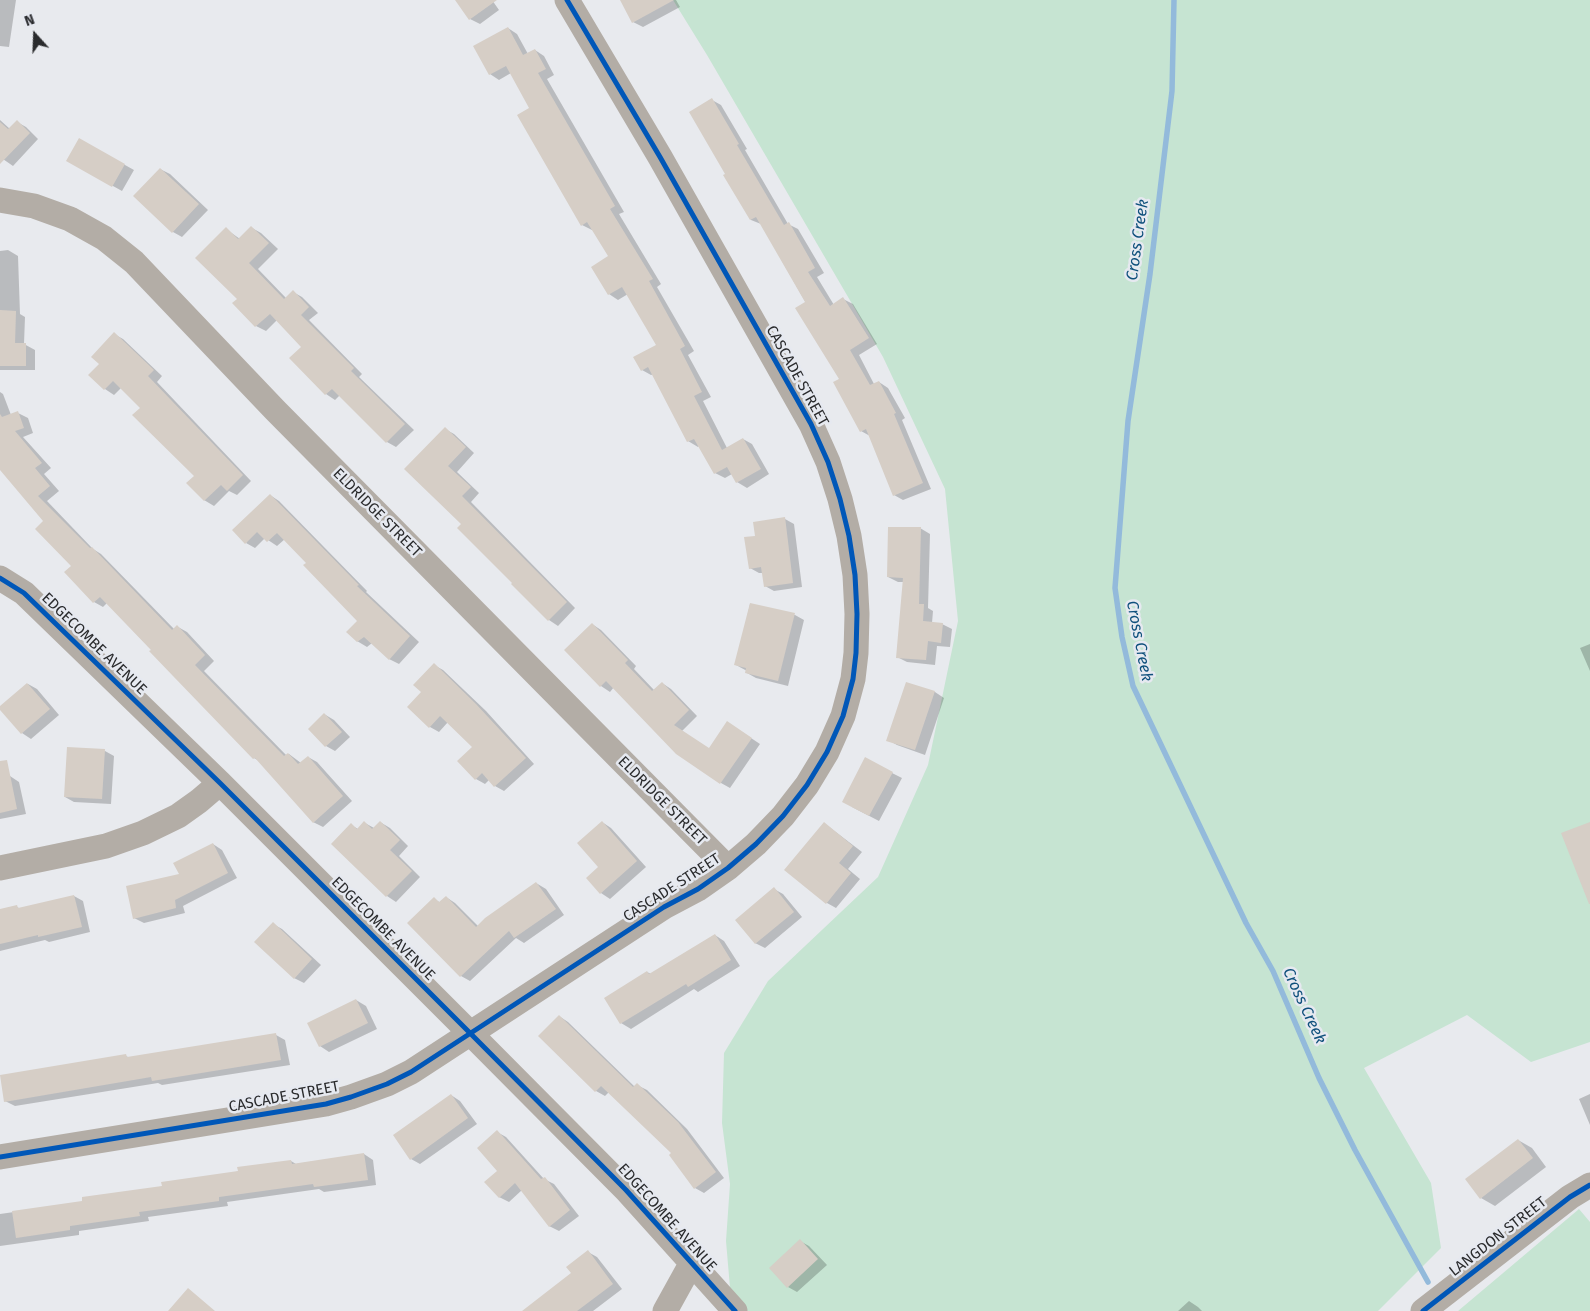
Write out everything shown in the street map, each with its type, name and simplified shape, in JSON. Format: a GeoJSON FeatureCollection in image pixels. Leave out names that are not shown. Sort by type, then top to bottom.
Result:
{"type":"FeatureCollection","features":[{"type":"Feature","properties":{"kind":"street","name":"CASCADE STREET"},"geometry":{"type":"LineString","coordinates":[[0,1157],[326,1104],[351,1098],[387,1084],[471,1034],[664,907],[698,889],[728,868],[756,844],[783,816],[807,785],[828,752],[843,716],[853,678],[857,614],[855,575],[849,536],[828,462],[811,424],[660,156],[568,0]]}},
{"type":"Feature","properties":{"kind":"street","name":"ELDRIDGE STREET"},"geometry":{"type":"LineString","coordinates":[[0,200],[34,206],[70,219],[104,238],[134,262],[275,410],[728,868]]}},
{"type":"Feature","properties":{"kind":"street","name":"EDGECOMBE AVENUE"},"geometry":{"type":"LineString","coordinates":[[0,578],[24,593],[220,783],[626,1190],[735,1311]]}},
{"type":"Feature","properties":{"kind":"street"},"geometry":{"type":"LineString","coordinates":[[0,868],[106,846],[143,833],[178,816],[220,783]]}},
{"type":"Feature","properties":{"kind":"street","name":"LANGDON STREET"},"geometry":{"type":"LineString","coordinates":[[1423,1311],[1570,1197],[1590,1185]]}},
{"type":"Feature","properties":{"kind":"street"},"geometry":{"type":"LineString","coordinates":[[665,1311],[692,1264]]}},
{"type":"Feature","properties":{"kind":"green space"},"geometry":{"type":"Polygon","coordinates":[[[673,0],[1590,0],[1590,1042],[1531,1062],[1467,1015],[1364,1068],[1431,1183],[1441,1248],[1378,1311],[732,1311],[726,1241],[730,1184],[722,1123],[724,1053],[768,981],[878,877],[928,765],[958,621],[945,489],[883,357],[673,0]]]}},
{"type":"Feature","properties":{"kind":"green space"},"geometry":{"type":"Polygon","coordinates":[[[1579,1209],[1590,1222],[1590,1311],[1458,1311],[1579,1209]]]}},
{"type":"Feature","properties":{"kind":"building"},"geometry":{"type":"Polygon","coordinates":[[[455,0],[497,0],[469,20],[455,0]]]}},
{"type":"Feature","properties":{"kind":"building"},"geometry":{"type":"Polygon","coordinates":[[[620,0],[674,0],[632,23],[620,0]]]}},
{"type":"Feature","properties":{"kind":"building"},"geometry":{"type":"Polygon","coordinates":[[[508,27],[523,55],[535,49],[546,69],[538,73],[615,206],[610,209],[653,279],[649,281],[685,346],[680,349],[702,392],[694,396],[722,450],[743,438],[761,469],[736,483],[727,467],[714,474],[694,439],[687,442],[648,367],[641,371],[633,357],[656,345],[622,287],[608,295],[591,267],[608,256],[587,222],[581,226],[517,115],[529,108],[506,66],[489,75],[473,46],[508,27]]]}},
{"type":"Feature","properties":{"kind":"building"},"geometry":{"type":"Polygon","coordinates":[[[712,98],[784,225],[789,222],[815,268],[808,272],[830,306],[843,297],[869,338],[850,350],[870,385],[879,381],[896,413],[894,414],[923,483],[893,496],[866,429],[860,432],[833,382],[839,379],[795,308],[805,302],[756,217],[750,220],[689,112],[712,98]]]}},
{"type":"Feature","properties":{"kind":"building"},"geometry":{"type":"Polygon","coordinates":[[[17,120],[30,133],[0,164],[0,122],[8,129],[17,120]]]}},
{"type":"Feature","properties":{"kind":"building"},"geometry":{"type":"Polygon","coordinates":[[[79,138],[125,164],[112,187],[66,161],[79,138]]]}},
{"type":"Feature","properties":{"kind":"building"},"geometry":{"type":"Polygon","coordinates":[[[160,168],[199,204],[172,233],[133,196],[160,168]]]}},
{"type":"Feature","properties":{"kind":"building"},"geometry":{"type":"Polygon","coordinates":[[[251,226],[269,243],[249,263],[284,299],[293,290],[309,307],[301,315],[354,368],[351,371],[405,424],[386,443],[332,389],[325,395],[289,358],[301,347],[270,314],[255,327],[232,303],[237,299],[195,258],[226,227],[238,239],[251,226]]]}},
{"type":"Feature","properties":{"kind":"building"},"geometry":{"type":"Polygon","coordinates":[[[0,310],[16,311],[15,343],[26,343],[26,366],[0,366],[0,310]]]}},
{"type":"Feature","properties":{"kind":"building"},"geometry":{"type":"Polygon","coordinates":[[[114,332],[154,370],[148,376],[243,475],[227,491],[221,485],[204,501],[186,483],[194,476],[132,415],[140,408],[113,381],[104,390],[88,375],[99,364],[91,357],[114,332]]]}},
{"type":"Feature","properties":{"kind":"building"},"geometry":{"type":"Polygon","coordinates":[[[18,411],[24,428],[15,431],[42,463],[35,468],[50,486],[38,496],[90,548],[92,547],[172,630],[177,625],[205,655],[195,665],[284,756],[288,753],[298,764],[308,756],[343,796],[313,823],[255,758],[253,759],[173,676],[100,597],[93,603],[64,572],[71,566],[35,529],[43,521],[0,470],[0,414],[2,417],[18,411]]]}},
{"type":"Feature","properties":{"kind":"building"},"geometry":{"type":"Polygon","coordinates":[[[445,427],[466,447],[448,466],[471,487],[462,496],[567,602],[548,621],[457,528],[461,524],[404,469],[445,427]]]}},
{"type":"Feature","properties":{"kind":"building"},"geometry":{"type":"Polygon","coordinates":[[[270,494],[359,585],[357,586],[410,636],[389,660],[364,637],[357,642],[346,632],[357,621],[303,565],[306,563],[277,533],[267,542],[257,532],[245,544],[232,530],[270,494]]]}},
{"type":"Feature","properties":{"kind":"building"},"geometry":{"type":"Polygon","coordinates":[[[785,517],[793,583],[764,587],[761,567],[749,569],[744,537],[755,536],[753,522],[785,517]]]}},
{"type":"Feature","properties":{"kind":"building"},"geometry":{"type":"Polygon","coordinates":[[[888,527],[921,527],[919,604],[924,604],[923,621],[943,623],[941,643],[928,641],[926,660],[896,658],[903,578],[887,577],[888,527]]]}},
{"type":"Feature","properties":{"kind":"building"},"geometry":{"type":"Polygon","coordinates":[[[750,603],[795,613],[778,681],[745,673],[746,668],[734,665],[750,603]]]}},
{"type":"Feature","properties":{"kind":"building"},"geometry":{"type":"Polygon","coordinates":[[[592,623],[628,660],[625,663],[652,691],[662,682],[689,710],[674,725],[709,748],[727,721],[752,738],[720,784],[676,754],[606,681],[600,687],[564,650],[592,623]]]}},
{"type":"Feature","properties":{"kind":"building"},"geometry":{"type":"Polygon","coordinates":[[[434,663],[476,704],[526,758],[494,787],[482,773],[475,780],[457,761],[472,747],[440,716],[429,728],[407,707],[421,692],[413,685],[434,663]]]}},
{"type":"Feature","properties":{"kind":"building"},"geometry":{"type":"Polygon","coordinates":[[[906,682],[935,691],[915,750],[886,741],[906,682]]]}},
{"type":"Feature","properties":{"kind":"building"},"geometry":{"type":"Polygon","coordinates":[[[27,683],[50,709],[21,734],[0,710],[0,706],[27,683]]]}},
{"type":"Feature","properties":{"kind":"building"},"geometry":{"type":"Polygon","coordinates":[[[324,713],[342,732],[325,747],[308,729],[324,713]]]}},
{"type":"Feature","properties":{"kind":"building"},"geometry":{"type":"Polygon","coordinates":[[[67,747],[105,749],[102,799],[64,797],[67,747]]]}},
{"type":"Feature","properties":{"kind":"building"},"geometry":{"type":"Polygon","coordinates":[[[865,757],[893,772],[869,816],[842,802],[865,757]]]}},
{"type":"Feature","properties":{"kind":"building"},"geometry":{"type":"Polygon","coordinates":[[[7,760],[17,809],[0,813],[0,761],[7,760]]]}},
{"type":"Feature","properties":{"kind":"building"},"geometry":{"type":"Polygon","coordinates":[[[364,821],[372,829],[380,821],[400,840],[390,850],[412,871],[386,897],[331,844],[351,823],[357,829],[364,821]]]}},
{"type":"Feature","properties":{"kind":"building"},"geometry":{"type":"Polygon","coordinates":[[[602,821],[637,861],[600,894],[586,878],[598,867],[577,843],[602,821]]]}},
{"type":"Feature","properties":{"kind":"building"},"geometry":{"type":"Polygon","coordinates":[[[824,822],[853,846],[839,863],[851,873],[826,904],[784,870],[824,822]]]}},
{"type":"Feature","properties":{"kind":"building"},"geometry":{"type":"Polygon","coordinates":[[[1590,822],[1590,904],[1589,904],[1561,833],[1590,822]]]}},
{"type":"Feature","properties":{"kind":"building"},"geometry":{"type":"Polygon","coordinates":[[[213,843],[228,873],[175,900],[176,908],[133,919],[126,886],[179,874],[173,863],[213,843]]]}},
{"type":"Feature","properties":{"kind":"building"},"geometry":{"type":"Polygon","coordinates":[[[536,882],[556,909],[514,938],[509,931],[460,977],[407,923],[434,897],[439,902],[446,896],[476,927],[485,918],[536,882]]]}},
{"type":"Feature","properties":{"kind":"building"},"geometry":{"type":"Polygon","coordinates":[[[774,887],[794,912],[755,944],[735,920],[774,887]]]}},
{"type":"Feature","properties":{"kind":"building"},"geometry":{"type":"Polygon","coordinates":[[[74,895],[82,927],[0,944],[0,909],[17,905],[18,908],[74,895]]]}},
{"type":"Feature","properties":{"kind":"building"},"geometry":{"type":"Polygon","coordinates":[[[273,922],[312,959],[294,979],[254,942],[273,922]]]}},
{"type":"Feature","properties":{"kind":"building"},"geometry":{"type":"Polygon","coordinates":[[[715,934],[731,960],[688,987],[686,984],[620,1024],[604,998],[647,971],[649,974],[715,934]]]}},
{"type":"Feature","properties":{"kind":"building"},"geometry":{"type":"Polygon","coordinates":[[[356,999],[368,1023],[319,1047],[307,1023],[356,999]]]}},
{"type":"Feature","properties":{"kind":"building"},"geometry":{"type":"Polygon","coordinates":[[[559,1015],[633,1087],[637,1083],[678,1122],[716,1172],[694,1189],[669,1155],[671,1153],[601,1086],[595,1092],[538,1036],[559,1015]]]}},
{"type":"Feature","properties":{"kind":"building"},"geometry":{"type":"Polygon","coordinates":[[[276,1033],[281,1060],[152,1081],[151,1077],[4,1102],[0,1075],[126,1054],[127,1057],[276,1033]]]}},
{"type":"Feature","properties":{"kind":"building"},"geometry":{"type":"Polygon","coordinates":[[[451,1094],[468,1118],[410,1160],[393,1135],[451,1094]]]}},
{"type":"Feature","properties":{"kind":"building"},"geometry":{"type":"Polygon","coordinates":[[[497,1130],[541,1179],[545,1177],[570,1210],[549,1227],[515,1183],[499,1198],[484,1182],[497,1171],[477,1148],[497,1130]]]}},
{"type":"Feature","properties":{"kind":"building"},"geometry":{"type":"Polygon","coordinates":[[[1518,1139],[1533,1158],[1480,1199],[1465,1179],[1518,1139]]]}},
{"type":"Feature","properties":{"kind":"building"},"geometry":{"type":"Polygon","coordinates":[[[364,1153],[368,1180],[314,1187],[313,1184],[219,1197],[219,1201],[139,1212],[140,1216],[70,1226],[70,1230],[16,1238],[12,1211],[82,1201],[82,1197],[162,1186],[161,1182],[238,1171],[237,1167],[291,1160],[292,1164],[364,1153]]]}},
{"type":"Feature","properties":{"kind":"building"},"geometry":{"type":"Polygon","coordinates":[[[800,1239],[818,1259],[787,1288],[769,1268],[800,1239]]]}},
{"type":"Feature","properties":{"kind":"building"},"geometry":{"type":"Polygon","coordinates":[[[588,1250],[613,1284],[577,1311],[522,1311],[571,1273],[566,1267],[588,1250]]]}},
{"type":"Feature","properties":{"kind":"building"},"geometry":{"type":"Polygon","coordinates":[[[188,1288],[215,1311],[168,1311],[188,1288]]]}},
{"type":"Feature","properties":{"kind":"waterway","name":"Cross Creek"},"geometry":{"type":"LineString","coordinates":[[1174,0],[1172,91],[1150,274],[1128,421],[1115,588],[1122,637],[1133,686],[1246,923],[1273,971],[1319,1078],[1355,1150],[1428,1282]]}},
{"type":"Feature","properties":{"kind":"cycle path"},"geometry":{"type":"LineString","coordinates":[[0,1157],[326,1104],[387,1084],[411,1072],[664,907],[698,889],[728,868],[756,844],[783,816],[807,785],[827,752],[843,716],[853,679],[857,614],[855,575],[849,536],[828,462],[811,424],[660,157],[567,0]]}},
{"type":"Feature","properties":{"kind":"cycle path"},"geometry":{"type":"LineString","coordinates":[[0,578],[24,593],[220,783],[626,1190],[735,1311]]}},
{"type":"Feature","properties":{"kind":"cycle path"},"geometry":{"type":"LineString","coordinates":[[1423,1311],[1570,1197],[1590,1185]]}}]}
